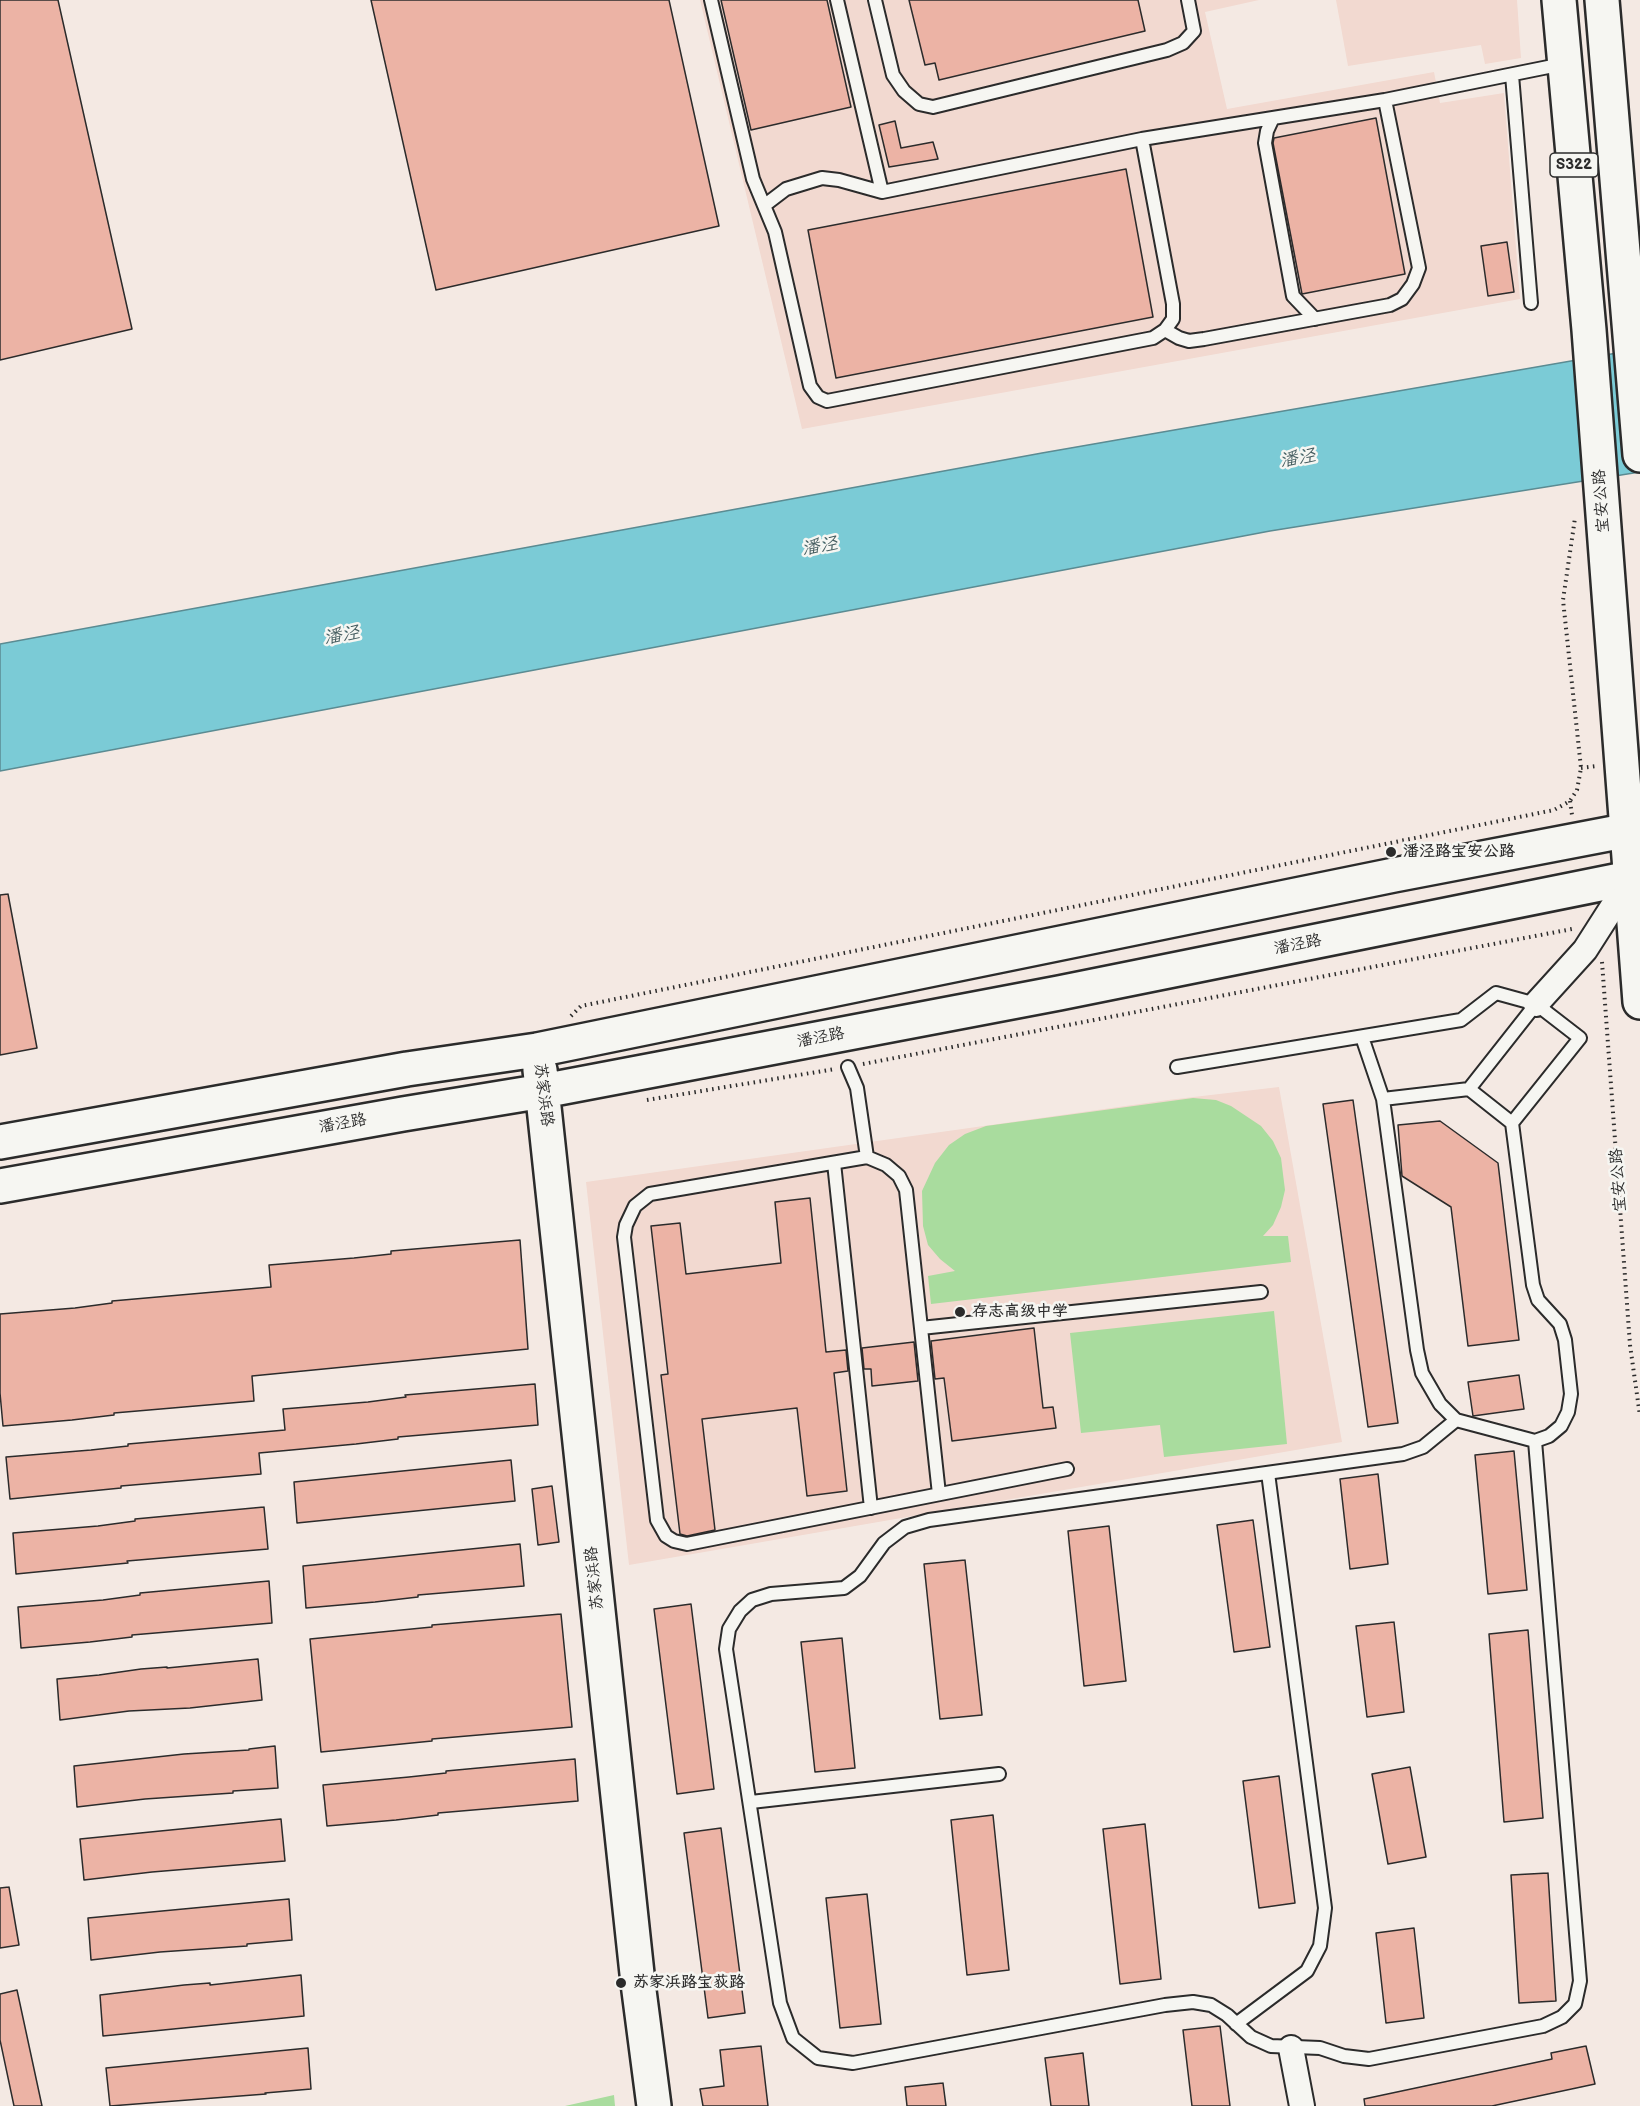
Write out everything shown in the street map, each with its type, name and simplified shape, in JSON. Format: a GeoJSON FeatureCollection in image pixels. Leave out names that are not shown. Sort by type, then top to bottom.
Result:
{"type":"FeatureCollection","features":[{"type":"Feature","properties":{"kind":"main road","name":"宝安公路"},"geometry":{"type":"LineString","coordinates":[[1559,0],[1603,508],[1634,829],[1640,1002]]}},
{"type":"Feature","properties":{"kind":"main road","name":"S322"},"geometry":{"type":"LineString","coordinates":[[1602,0],[1640,455]]}},
{"type":"Feature","properties":{"kind":"main road"},"geometry":{"type":"LineString","coordinates":[[0,1142],[407,1069],[537,1050],[1371,880],[1634,829]]}},
{"type":"Feature","properties":{"kind":"main road","name":"潘泾路"},"geometry":{"type":"LineString","coordinates":[[0,1186],[543,1091],[1070,990],[1636,877]]}},
{"type":"Feature","properties":{"kind":"main road","name":"苏家浜路"},"geometry":{"type":"LineString","coordinates":[[537,1050],[638,1983],[654,2106]]}},
{"type":"Feature","properties":{"kind":"street"},"geometry":{"type":"LineString","coordinates":[[1536,1004],[1585,950],[1636,877]]}},
{"type":"Feature","properties":{"kind":"street"},"geometry":{"type":"LineString","coordinates":[[1291,2048],[1302,2106]]}},
{"type":"Feature","properties":{"kind":"lane"},"geometry":{"type":"LineString","coordinates":[[711,0],[753,179],[775,232],[810,386],[818,397],[827,401],[1153,338],[1165,330],[1173,318],[1173,304],[1142,139]]}},
{"type":"Feature","properties":{"kind":"lane"},"geometry":{"type":"LineString","coordinates":[[837,0],[882,192]]}},
{"type":"Feature","properties":{"kind":"lane"},"geometry":{"type":"LineString","coordinates":[[875,0],[893,75],[904,91],[919,104],[933,107],[1167,50],[1183,43],[1194,32],[1188,0]]}},
{"type":"Feature","properties":{"kind":"lane"},"geometry":{"type":"LineString","coordinates":[[765,206],[786,189],[822,178],[839,180],[882,192],[1142,139],[1384,100],[1565,63]]}},
{"type":"Feature","properties":{"kind":"lane"},"geometry":{"type":"LineString","coordinates":[[1512,75],[1531,303]]}},
{"type":"Feature","properties":{"kind":"lane"},"geometry":{"type":"LineString","coordinates":[[1165,330],[1179,339],[1190,341],[1390,305],[1402,299],[1413,284],[1419,268],[1384,100]]}},
{"type":"Feature","properties":{"kind":"lane"},"geometry":{"type":"LineString","coordinates":[[1272,118],[1265,143],[1293,296],[1315,319]]}},
{"type":"Feature","properties":{"kind":"lane"},"geometry":{"type":"LineString","coordinates":[[1177,1067],[1461,1020],[1497,993],[1536,1004],[1580,1038],[1512,1123]]}},
{"type":"Feature","properties":{"kind":"lane"},"geometry":{"type":"LineString","coordinates":[[1469,1089],[1536,1004]]}},
{"type":"Feature","properties":{"kind":"lane"},"geometry":{"type":"LineString","coordinates":[[1362,1037],[1383,1099],[1422,1373],[1440,1404],[1456,1420],[1535,1441],[1549,1436],[1561,1426],[1568,1412],[1571,1394],[1565,1341],[1560,1324],[1538,1300],[1533,1285],[1512,1123],[1469,1089],[1383,1099]]}},
{"type":"Feature","properties":{"kind":"lane"},"geometry":{"type":"LineString","coordinates":[[848,1067],[857,1088],[867,1157]]}},
{"type":"Feature","properties":{"kind":"lane"},"geometry":{"type":"LineString","coordinates":[[939,1494],[906,1190],[899,1176],[886,1165],[867,1157],[650,1194],[635,1206],[626,1225],[624,1237],[657,1520],[666,1536],[674,1542],[687,1544],[1067,1469]]}},
{"type":"Feature","properties":{"kind":"lane"},"geometry":{"type":"LineString","coordinates":[[834,1163],[871,1508]]}},
{"type":"Feature","properties":{"kind":"lane"},"geometry":{"type":"LineString","coordinates":[[921,1328],[1261,1292]]}},
{"type":"Feature","properties":{"kind":"lane"},"geometry":{"type":"LineString","coordinates":[[1456,1420],[1423,1446],[1403,1454],[929,1520],[905,1527],[884,1543],[860,1576],[844,1588],[771,1594],[752,1600],[740,1611],[729,1629],[726,1649],[780,2003],[793,2038],[818,2058],[853,2063],[1165,2005],[1192,2002],[1211,2005],[1251,2037],[1271,2046],[1320,2048],[1344,2056],[1370,2059],[1543,2026],[1562,2017],[1575,2004],[1580,1981],[1535,1441]]}},
{"type":"Feature","properties":{"kind":"lane"},"geometry":{"type":"LineString","coordinates":[[1236,2024],[1307,1971],[1320,1946],[1325,1908],[1268,1473]]}},
{"type":"Feature","properties":{"kind":"lane"},"geometry":{"type":"LineString","coordinates":[[751,1802],[999,1774]]}},
{"type":"Feature","properties":{"kind":"path","name":"宝安公路"},"geometry":{"type":"LineString","coordinates":[[566,1020],[580,1006],[1554,810],[1570,801],[1577,790],[1581,768],[1563,600],[1574,536]]}},
{"type":"Feature","properties":{"kind":"path","name":"潘泾路"},"geometry":{"type":"LineString","coordinates":[[639,1102],[848,1067],[1574,928],[1580,930]]}},
{"type":"Feature","properties":{"kind":"path","name":"宝安公路"},"geometry":{"type":"LineString","coordinates":[[1600,952],[1621,1196],[1630,1345],[1640,1416]]}},
{"type":"Feature","properties":{"kind":"shaded area"},"geometry":{"type":"Polygon","coordinates":[[[700,0],[1259,0],[1205,12],[1227,109],[1434,72],[1440,103],[1504,93],[1520,299],[802,429],[700,0]]]}},
{"type":"Feature","properties":{"kind":"shaded area"},"geometry":{"type":"Polygon","coordinates":[[[1336,0],[1517,0],[1521,58],[1485,64],[1481,45],[1348,66],[1336,0]]]}},
{"type":"Feature","properties":{"kind":"shaded area","name":"存志高级中学"},"geometry":{"type":"Polygon","coordinates":[[[1279,1087],[1342,1442],[629,1565],[586,1182],[1168,1100],[1279,1087]]]}},
{"type":"Feature","properties":{"kind":"green space"},"geometry":{"type":"Polygon","coordinates":[[[1193,1098],[1216,1100],[1231,1106],[1261,1126],[1273,1141],[1281,1158],[1285,1190],[1273,1225],[1263,1236],[1288,1236],[1291,1262],[931,1304],[928,1276],[955,1271],[928,1245],[923,1226],[922,1191],[935,1163],[949,1145],[965,1134],[986,1126],[1193,1098]]]}},
{"type":"Feature","properties":{"kind":"green space"},"geometry":{"type":"Polygon","coordinates":[[[1274,1311],[1287,1444],[1164,1457],[1160,1425],[1081,1433],[1070,1333],[1274,1311]]]}},
{"type":"Feature","properties":{"kind":"green space"},"geometry":{"type":"Polygon","coordinates":[[[614,2095],[615,2106],[565,2106],[614,2095]]]}},
{"type":"Feature","properties":{"kind":"water","name":"潘泾"},"geometry":{"type":"Polygon","coordinates":[[[1640,349],[1640,472],[1270,531],[0,771],[0,644],[1042,453],[1640,349]]]}},
{"type":"Feature","properties":{"kind":"building"},"geometry":{"type":"Polygon","coordinates":[[[0,0],[58,0],[132,329],[0,360],[0,0]]]}},
{"type":"Feature","properties":{"kind":"building"},"geometry":{"type":"Polygon","coordinates":[[[371,0],[669,0],[719,226],[436,290],[371,0]]]}},
{"type":"Feature","properties":{"kind":"building"},"geometry":{"type":"Polygon","coordinates":[[[721,0],[827,0],[851,107],[751,130],[721,0]]]}},
{"type":"Feature","properties":{"kind":"building"},"geometry":{"type":"Polygon","coordinates":[[[909,0],[1138,0],[1145,31],[939,80],[935,63],[925,65],[909,0]]]}},
{"type":"Feature","properties":{"kind":"building"},"geometry":{"type":"Polygon","coordinates":[[[1376,118],[1405,274],[1302,294],[1273,143],[1274,138],[1376,118]]]}},
{"type":"Feature","properties":{"kind":"building"},"geometry":{"type":"Polygon","coordinates":[[[895,121],[901,148],[933,142],[938,159],[889,167],[879,125],[895,121]]]}},
{"type":"Feature","properties":{"kind":"building"},"geometry":{"type":"Polygon","coordinates":[[[1126,169],[1153,317],[836,378],[808,230],[1126,169]]]}},
{"type":"Feature","properties":{"kind":"building"},"geometry":{"type":"Polygon","coordinates":[[[1507,242],[1514,292],[1488,296],[1481,246],[1507,242]]]}},
{"type":"Feature","properties":{"kind":"building"},"geometry":{"type":"Polygon","coordinates":[[[8,894],[37,1048],[0,1055],[0,895],[8,894]]]}},
{"type":"Feature","properties":{"kind":"building"},"geometry":{"type":"Polygon","coordinates":[[[1353,1100],[1398,1423],[1368,1427],[1323,1104],[1353,1100]]]}},
{"type":"Feature","properties":{"kind":"building"},"geometry":{"type":"Polygon","coordinates":[[[1440,1121],[1498,1163],[1519,1340],[1468,1346],[1451,1207],[1402,1176],[1398,1125],[1440,1121]]]}},
{"type":"Feature","properties":{"kind":"building"},"geometry":{"type":"Polygon","coordinates":[[[810,1198],[826,1352],[846,1350],[848,1371],[834,1373],[847,1491],[807,1496],[797,1408],[702,1419],[715,1530],[687,1536],[680,1534],[661,1375],[668,1374],[651,1226],[680,1223],[686,1274],[781,1263],[775,1202],[810,1198]]]}},
{"type":"Feature","properties":{"kind":"building"},"geometry":{"type":"Polygon","coordinates":[[[520,1240],[528,1349],[252,1376],[254,1401],[114,1413],[114,1415],[72,1420],[3,1426],[0,1393],[0,1314],[75,1308],[112,1303],[112,1301],[271,1287],[269,1265],[391,1254],[391,1251],[520,1240]]]}},
{"type":"Feature","properties":{"kind":"building"},"geometry":{"type":"Polygon","coordinates":[[[1034,1328],[1043,1408],[1053,1407],[1056,1428],[952,1441],[944,1378],[935,1379],[931,1341],[1034,1328]]]}},
{"type":"Feature","properties":{"kind":"building"},"geometry":{"type":"Polygon","coordinates":[[[914,1342],[918,1381],[872,1386],[871,1369],[864,1369],[862,1348],[914,1342]]]}},
{"type":"Feature","properties":{"kind":"building"},"geometry":{"type":"Polygon","coordinates":[[[1519,1375],[1524,1409],[1473,1416],[1468,1382],[1519,1375]]]}},
{"type":"Feature","properties":{"kind":"building"},"geometry":{"type":"Polygon","coordinates":[[[535,1384],[538,1425],[398,1437],[398,1439],[356,1444],[259,1453],[261,1474],[121,1486],[121,1488],[10,1499],[6,1457],[285,1430],[283,1409],[368,1402],[406,1397],[405,1395],[535,1384]]]}},
{"type":"Feature","properties":{"kind":"building"},"geometry":{"type":"Polygon","coordinates":[[[1514,1451],[1527,1590],[1488,1594],[1475,1455],[1514,1451]]]}},
{"type":"Feature","properties":{"kind":"building"},"geometry":{"type":"Polygon","coordinates":[[[511,1460],[515,1501],[297,1523],[294,1482],[511,1460]]]}},
{"type":"Feature","properties":{"kind":"building"},"geometry":{"type":"Polygon","coordinates":[[[1378,1474],[1388,1564],[1350,1569],[1340,1479],[1378,1474]]]}},
{"type":"Feature","properties":{"kind":"building"},"geometry":{"type":"Polygon","coordinates":[[[552,1486],[559,1542],[538,1545],[532,1489],[552,1486]]]}},
{"type":"Feature","properties":{"kind":"building"},"geometry":{"type":"Polygon","coordinates":[[[264,1507],[268,1549],[127,1561],[128,1563],[16,1574],[13,1533],[264,1507]]]}},
{"type":"Feature","properties":{"kind":"building"},"geometry":{"type":"Polygon","coordinates":[[[1253,1520],[1270,1647],[1234,1652],[1217,1525],[1253,1520]]]}},
{"type":"Feature","properties":{"kind":"building"},"geometry":{"type":"Polygon","coordinates":[[[1109,1526],[1126,1681],[1084,1686],[1068,1531],[1109,1526]]]}},
{"type":"Feature","properties":{"kind":"building"},"geometry":{"type":"Polygon","coordinates":[[[520,1544],[524,1586],[306,1608],[303,1566],[520,1544]]]}},
{"type":"Feature","properties":{"kind":"building"},"geometry":{"type":"Polygon","coordinates":[[[965,1560],[982,1715],[940,1719],[924,1564],[965,1560]]]}},
{"type":"Feature","properties":{"kind":"building"},"geometry":{"type":"Polygon","coordinates":[[[269,1581],[272,1623],[132,1635],[132,1637],[90,1642],[21,1648],[18,1607],[269,1581]]]}},
{"type":"Feature","properties":{"kind":"building"},"geometry":{"type":"Polygon","coordinates":[[[691,1604],[714,1789],[677,1794],[654,1609],[691,1604]]]}},
{"type":"Feature","properties":{"kind":"building"},"geometry":{"type":"Polygon","coordinates":[[[561,1614],[572,1727],[432,1739],[432,1741],[321,1752],[310,1639],[432,1627],[432,1625],[561,1614]]]}},
{"type":"Feature","properties":{"kind":"building"},"geometry":{"type":"Polygon","coordinates":[[[1394,1622],[1404,1712],[1367,1717],[1356,1626],[1394,1622]]]}},
{"type":"Feature","properties":{"kind":"building"},"geometry":{"type":"Polygon","coordinates":[[[1528,1630],[1543,1818],[1504,1822],[1489,1634],[1528,1630]]]}},
{"type":"Feature","properties":{"kind":"building"},"geometry":{"type":"Polygon","coordinates":[[[842,1638],[855,1768],[815,1772],[801,1642],[842,1638]]]}},
{"type":"Feature","properties":{"kind":"building"},"geometry":{"type":"Polygon","coordinates":[[[258,1659],[262,1700],[190,1708],[129,1711],[60,1720],[57,1679],[258,1659]]]}},
{"type":"Feature","properties":{"kind":"building"},"geometry":{"type":"Polygon","coordinates":[[[275,1746],[278,1788],[77,1807],[74,1766],[275,1746]]]}},
{"type":"Feature","properties":{"kind":"building"},"geometry":{"type":"Polygon","coordinates":[[[575,1759],[578,1801],[438,1813],[438,1815],[396,1820],[327,1826],[323,1785],[575,1759]]]}},
{"type":"Feature","properties":{"kind":"building"},"geometry":{"type":"Polygon","coordinates":[[[1410,1767],[1426,1857],[1388,1864],[1372,1774],[1410,1767]]]}},
{"type":"Feature","properties":{"kind":"building"},"geometry":{"type":"Polygon","coordinates":[[[1279,1776],[1295,1903],[1259,1908],[1243,1781],[1279,1776]]]}},
{"type":"Feature","properties":{"kind":"building"},"geometry":{"type":"Polygon","coordinates":[[[993,1815],[1009,1970],[967,1975],[951,1820],[993,1815]]]}},
{"type":"Feature","properties":{"kind":"building"},"geometry":{"type":"Polygon","coordinates":[[[281,1819],[285,1861],[84,1880],[80,1839],[281,1819]]]}},
{"type":"Feature","properties":{"kind":"building"},"geometry":{"type":"Polygon","coordinates":[[[1145,1824],[1161,1979],[1120,1984],[1103,1829],[1145,1824]]]}},
{"type":"Feature","properties":{"kind":"building"},"geometry":{"type":"Polygon","coordinates":[[[721,1828],[745,2013],[708,2018],[684,1833],[721,1828]]]}},
{"type":"Feature","properties":{"kind":"building"},"geometry":{"type":"Polygon","coordinates":[[[1548,1873],[1556,2001],[1519,2003],[1511,1875],[1548,1873]]]}},
{"type":"Feature","properties":{"kind":"building"},"geometry":{"type":"Polygon","coordinates":[[[9,1887],[19,1945],[0,1948],[0,1888],[9,1887]]]}},
{"type":"Feature","properties":{"kind":"building"},"geometry":{"type":"Polygon","coordinates":[[[867,1894],[881,2024],[840,2028],[826,1898],[867,1894]]]}},
{"type":"Feature","properties":{"kind":"building"},"geometry":{"type":"Polygon","coordinates":[[[289,1899],[292,1940],[91,1960],[88,1918],[289,1899]]]}},
{"type":"Feature","properties":{"kind":"building"},"geometry":{"type":"Polygon","coordinates":[[[1414,1928],[1424,2018],[1386,2023],[1376,1933],[1414,1928]]]}},
{"type":"Feature","properties":{"kind":"building"},"geometry":{"type":"Polygon","coordinates":[[[301,1975],[304,2016],[103,2036],[100,1995],[301,1975]]]}},
{"type":"Feature","properties":{"kind":"building"},"geometry":{"type":"Polygon","coordinates":[[[17,1990],[42,2106],[14,2106],[0,2040],[0,1994],[17,1990]]]}},
{"type":"Feature","properties":{"kind":"building"},"geometry":{"type":"Polygon","coordinates":[[[1220,2026],[1230,2106],[1192,2106],[1183,2030],[1220,2026]]]}},
{"type":"Feature","properties":{"kind":"building"},"geometry":{"type":"Polygon","coordinates":[[[761,2046],[768,2106],[703,2106],[700,2089],[724,2086],[720,2050],[761,2046]]]}},
{"type":"Feature","properties":{"kind":"building"},"geometry":{"type":"Polygon","coordinates":[[[1586,2046],[1595,2084],[1492,2106],[1365,2106],[1364,2099],[1552,2059],[1551,2053],[1586,2046]]]}},
{"type":"Feature","properties":{"kind":"building"},"geometry":{"type":"Polygon","coordinates":[[[308,2048],[311,2089],[110,2106],[106,2068],[308,2048]]]}},
{"type":"Feature","properties":{"kind":"building"},"geometry":{"type":"Polygon","coordinates":[[[1083,2053],[1089,2106],[1051,2106],[1045,2058],[1083,2053]]]}},
{"type":"Feature","properties":{"kind":"building"},"geometry":{"type":"Polygon","coordinates":[[[943,2083],[946,2106],[907,2106],[905,2087],[943,2083]]]}},
{"type":"Feature","properties":{"kind":"place","name":"潘泾路宝安公路"},"geometry":{"type":"Point","coordinates":[1391,852]}},
{"type":"Feature","properties":{"kind":"place","name":"存志高级中学"},"geometry":{"type":"Point","coordinates":[960,1312]}},
{"type":"Feature","properties":{"kind":"place","name":"苏家浜路宝荻路"},"geometry":{"type":"Point","coordinates":[621,1983]}}]}
